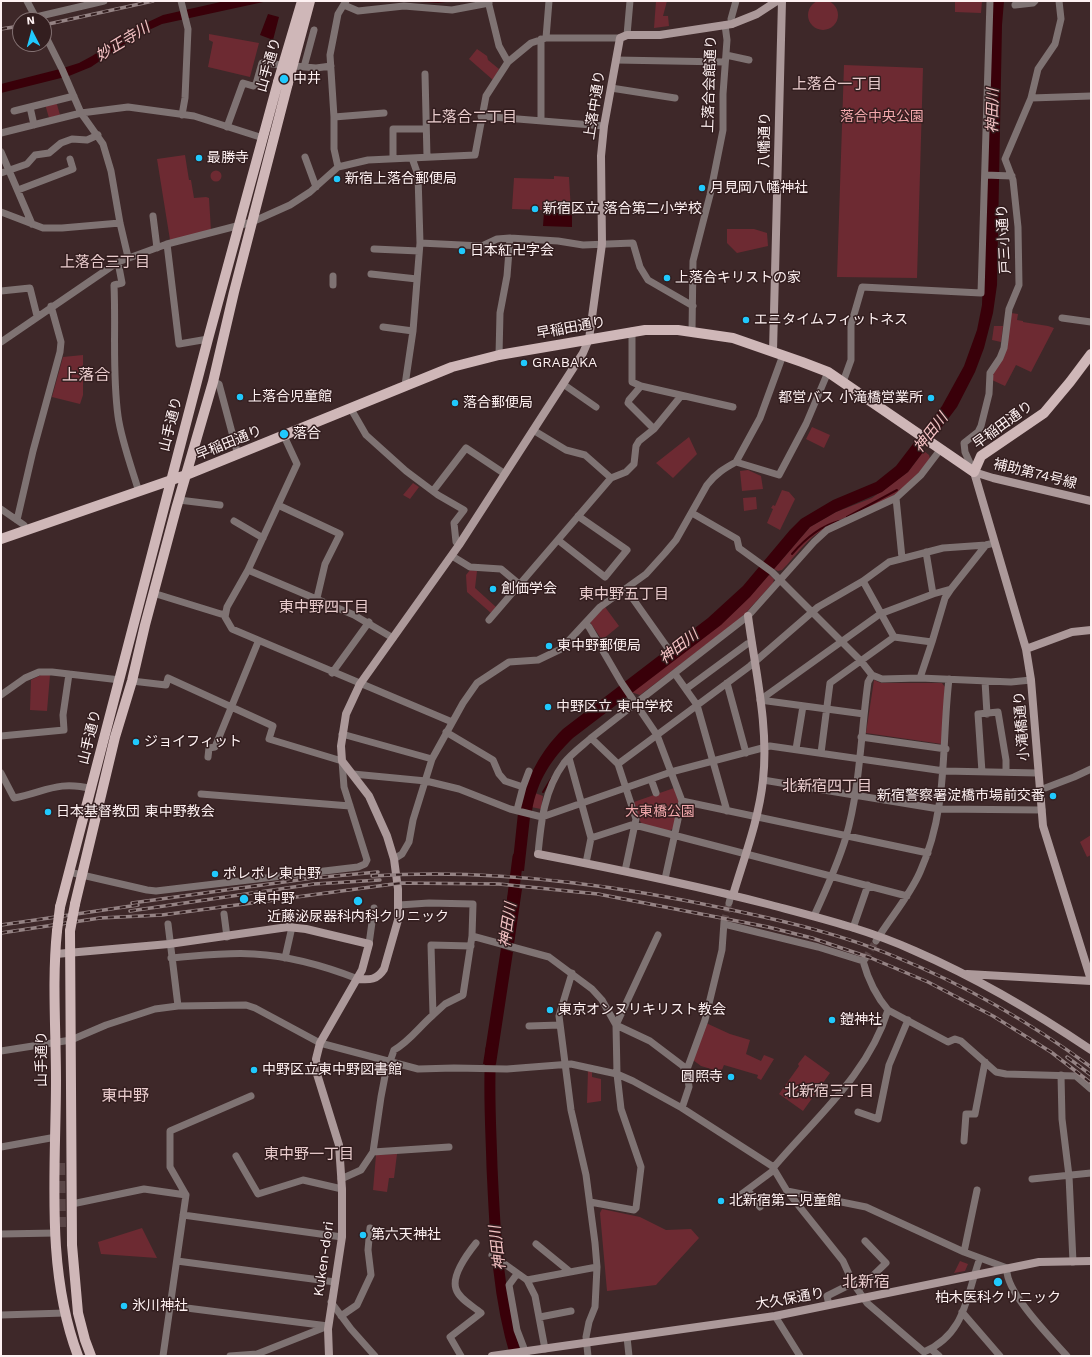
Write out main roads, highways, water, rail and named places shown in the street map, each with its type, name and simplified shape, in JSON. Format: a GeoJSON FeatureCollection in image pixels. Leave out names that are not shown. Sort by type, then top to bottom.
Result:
{"type":"FeatureCollection","features":[{"type":"Feature","properties":{"kind":"main road","name":"山手通り"},"geometry":{"type":"LineString","coordinates":[[91,1356],[81,1327],[75,1292],[72,1204],[70,931],[115,737],[132,681],[153,593],[213,382],[252,222],[268,140],[302,1]]}},
{"type":"Feature","properties":{"kind":"main road","name":"山手通り"},"geometry":{"type":"LineString","coordinates":[[283,83],[310,1]]}},
{"type":"Feature","properties":{"kind":"main road","name":"山手通り"},"geometry":{"type":"LineString","coordinates":[[78,1356],[65,1313],[56,1233],[56,1137],[51,1043],[57,931],[60,907],[92,789],[237,227],[268,140]]}},
{"type":"Feature","properties":{"kind":"main road","name":"早稲田通り"},"geometry":{"type":"LineString","coordinates":[[1,539],[171,481],[452,367],[499,355],[632,331],[666,329],[733,338],[773,351],[828,372],[974,472],[980,456],[1044,413],[1091,354]]}},
{"type":"Feature","properties":{"kind":"water","name":"妙正寺川"},"geometry":{"type":"Polygon","coordinates":[[[225,1],[268,1],[162,24],[138,35],[91,67],[69,76],[1,93],[1,84],[79,63],[133,29],[163,15],[225,1]]]}},
{"type":"Feature","properties":{"kind":"water"},"geometry":{"type":"Polygon","coordinates":[[[402,1],[455,1],[438,3],[402,1]]]}},
{"type":"Feature","properties":{"kind":"water"},"geometry":{"type":"Polygon","coordinates":[[[993,1],[1004,1],[1002,25],[997,285],[993,313],[984,348],[975,372],[957,407],[908,472],[882,492],[836,512],[810,527],[750,597],[721,625],[573,738],[558,754],[546,771],[537,790],[532,811],[519,808],[526,785],[541,756],[563,729],[708,618],[743,586],[801,519],[833,500],[876,482],[896,466],[942,406],[964,366],[977,330],[982,305],[993,1]]]}},
{"type":"Feature","properties":{"kind":"water"},"geometry":{"type":"Polygon","coordinates":[[[268,14],[279,17],[273,40],[260,35],[268,14]]]}},
{"type":"Feature","properties":{"kind":"water"},"geometry":{"type":"Polygon","coordinates":[[[544,212],[572,214],[572,227],[543,226],[544,212]]]}},
{"type":"Feature","properties":{"kind":"water"},"geometry":{"type":"Polygon","coordinates":[[[518,813],[530,817],[524,871],[512,870],[518,813]]]}},
{"type":"Feature","properties":{"kind":"water"},"geometry":{"type":"Polygon","coordinates":[[[509,888],[522,889],[514,944],[501,941],[509,888]]]}},
{"type":"Feature","properties":{"kind":"water"},"geometry":{"type":"Polygon","coordinates":[[[501,948],[513,952],[496,1064],[483,1064],[501,948]]]}},
{"type":"Feature","properties":{"kind":"waterway"},"geometry":{"type":"LineString","coordinates":[[847,517],[897,490]]}},
{"type":"Feature","properties":{"kind":"waterway"},"geometry":{"type":"LineString","coordinates":[[792,554],[813,534],[825,526],[839,521]]}},
{"type":"Feature","properties":{"kind":"waterway"},"geometry":{"type":"LineString","coordinates":[[543,792],[551,779]]}},
{"type":"Feature","properties":{"kind":"waterway","name":"神田川"},"geometry":{"type":"LineString","coordinates":[[512,903],[518,857]]}},
{"type":"Feature","properties":{"kind":"waterway","name":"神田川"},"geometry":{"type":"LineString","coordinates":[[491,1049],[490,1108],[496,1238],[505,1310],[516,1356]]}},
{"type":"Feature","properties":{"kind":"tunnel"},"geometry":{"type":"LineString","coordinates":[[724,922],[729,903]]}},
{"type":"Feature","properties":{"kind":"tunnel"},"geometry":{"type":"LineString","coordinates":[[865,959],[876,941]]}},
{"type":"Feature","properties":{"kind":"tunnel"},"geometry":{"type":"LineString","coordinates":[[59,1163],[60,1227]]}},
{"type":"Feature","properties":{"kind":"railway"},"geometry":{"type":"LineString","coordinates":[[52,23],[153,1]]}},
{"type":"Feature","properties":{"kind":"railway"},"geometry":{"type":"LineString","coordinates":[[1,29],[12,27]]}},
{"type":"Feature","properties":{"kind":"railway"},"geometry":{"type":"LineString","coordinates":[[132,903],[313,878],[378,872]]}},
{"type":"Feature","properties":{"kind":"railway"},"geometry":{"type":"LineString","coordinates":[[372,876],[461,874],[506,876],[595,885],[683,900],[770,918],[812,929],[854,941],[896,957],[947,980],[1021,1020],[1091,1067]]}},
{"type":"Feature","properties":{"kind":"railway"},"geometry":{"type":"LineString","coordinates":[[130,911],[314,884],[380,880]]}},
{"type":"Feature","properties":{"kind":"railway"},"geometry":{"type":"LineString","coordinates":[[1,933],[100,918],[162,915],[401,883],[499,884],[598,894],[768,927],[812,938],[871,958],[928,982],[993,1016],[1051,1052],[1091,1083]]}},
{"type":"Feature","properties":{"kind":"railway"},"geometry":{"type":"LineString","coordinates":[[1,925],[138,905]]}},
{"type":"Feature","properties":{"kind":"railway"},"geometry":{"type":"LineString","coordinates":[[1067,1057],[1091,1075]]}},
{"type":"Feature","properties":{"kind":"place","name":"中井"},"geometry":{"type":"Point","coordinates":[284,79]}},
{"type":"Feature","properties":{"kind":"place","name":"最勝寺"},"geometry":{"type":"Point","coordinates":[199,158]}},
{"type":"Feature","properties":{"kind":"place","name":"新宿上落合郵便局"},"geometry":{"type":"Point","coordinates":[337,179]}},
{"type":"Feature","properties":{"kind":"place","name":"月見岡八幡神社"},"geometry":{"type":"Point","coordinates":[702,188]}},
{"type":"Feature","properties":{"kind":"place","name":"新宿区立 落合第二小学校"},"geometry":{"type":"Point","coordinates":[535,209]}},
{"type":"Feature","properties":{"kind":"place","name":"日本紅卍字会"},"geometry":{"type":"Point","coordinates":[462,251]}},
{"type":"Feature","properties":{"kind":"place","name":"上落合キリストの家"},"geometry":{"type":"Point","coordinates":[667,278]}},
{"type":"Feature","properties":{"kind":"place","name":"エニタイムフィットネス"},"geometry":{"type":"Point","coordinates":[746,320]}},
{"type":"Feature","properties":{"kind":"place","name":"GRABAKA"},"geometry":{"type":"Point","coordinates":[524,363]}},
{"type":"Feature","properties":{"kind":"place","name":"上落合児童館"},"geometry":{"type":"Point","coordinates":[240,397]}},
{"type":"Feature","properties":{"kind":"place","name":"都営バス 小滝橋営業所"},"geometry":{"type":"Point","coordinates":[931,398]}},
{"type":"Feature","properties":{"kind":"place","name":"落合郵便局"},"geometry":{"type":"Point","coordinates":[455,403]}},
{"type":"Feature","properties":{"kind":"place","name":"落合"},"geometry":{"type":"Point","coordinates":[284,434]}},
{"type":"Feature","properties":{"kind":"place","name":"創価学会"},"geometry":{"type":"Point","coordinates":[493,589]}},
{"type":"Feature","properties":{"kind":"place","name":"東中野郵便局"},"geometry":{"type":"Point","coordinates":[549,646]}},
{"type":"Feature","properties":{"kind":"place","name":"中野区立 東中学校"},"geometry":{"type":"Point","coordinates":[548,707]}},
{"type":"Feature","properties":{"kind":"place","name":"ジョイフィット"},"geometry":{"type":"Point","coordinates":[136,742]}},
{"type":"Feature","properties":{"kind":"place","name":"新宿警察署淀橋市場前交番"},"geometry":{"type":"Point","coordinates":[1053,796]}},
{"type":"Feature","properties":{"kind":"place","name":"日本基督教団 東中野教会"},"geometry":{"type":"Point","coordinates":[48,812]}},
{"type":"Feature","properties":{"kind":"place","name":"ポレポレ東中野"},"geometry":{"type":"Point","coordinates":[215,874]}},
{"type":"Feature","properties":{"kind":"place","name":"東中野"},"geometry":{"type":"Point","coordinates":[244,899]}},
{"type":"Feature","properties":{"kind":"place","name":"近藤泌尿器科内科クリニック"},"geometry":{"type":"Point","coordinates":[358,901]}},
{"type":"Feature","properties":{"kind":"place","name":"東京オンヌリキリスト教会"},"geometry":{"type":"Point","coordinates":[550,1010]}},
{"type":"Feature","properties":{"kind":"place","name":"鎧神社"},"geometry":{"type":"Point","coordinates":[832,1020]}},
{"type":"Feature","properties":{"kind":"place","name":"中野区立東中野図書館"},"geometry":{"type":"Point","coordinates":[254,1070]}},
{"type":"Feature","properties":{"kind":"place","name":"圓照寺"},"geometry":{"type":"Point","coordinates":[731,1077]}},
{"type":"Feature","properties":{"kind":"place","name":"北新宿第二児童館"},"geometry":{"type":"Point","coordinates":[721,1201]}},
{"type":"Feature","properties":{"kind":"place","name":"第六天神社"},"geometry":{"type":"Point","coordinates":[363,1235]}},
{"type":"Feature","properties":{"kind":"place","name":"柏木医科クリニック"},"geometry":{"type":"Point","coordinates":[998,1282]}},
{"type":"Feature","properties":{"kind":"place","name":"氷川神社"},"geometry":{"type":"Point","coordinates":[124,1306]}},
{"type":"Feature","properties":{"kind":"district","name":"上落合一丁目"},"geometry":{"type":"Point","coordinates":[837,85]}},
{"type":"Feature","properties":{"kind":"district","name":"上落合二丁目"},"geometry":{"type":"Point","coordinates":[472,118]}},
{"type":"Feature","properties":{"kind":"district","name":"上落合三丁目"},"geometry":{"type":"Point","coordinates":[105,263]}},
{"type":"Feature","properties":{"kind":"district","name":"上落合"},"geometry":{"type":"Point","coordinates":[86,375]}},
{"type":"Feature","properties":{"kind":"district","name":"東中野五丁目"},"geometry":{"type":"Point","coordinates":[624,595]}},
{"type":"Feature","properties":{"kind":"district","name":"東中野四丁目"},"geometry":{"type":"Point","coordinates":[324,608]}},
{"type":"Feature","properties":{"kind":"district","name":"北新宿四丁目"},"geometry":{"type":"Point","coordinates":[827,787]}},
{"type":"Feature","properties":{"kind":"district","name":"北新宿三丁目"},"geometry":{"type":"Point","coordinates":[829,1092]}},
{"type":"Feature","properties":{"kind":"district","name":"東中野"},"geometry":{"type":"Point","coordinates":[125,1096]}},
{"type":"Feature","properties":{"kind":"district","name":"東中野一丁目"},"geometry":{"type":"Point","coordinates":[309,1155]}},
{"type":"Feature","properties":{"kind":"district","name":"北新宿"},"geometry":{"type":"Point","coordinates":[866,1282]}},
{"type":"Feature","properties":{"kind":"park label","name":"落合中央公園"},"geometry":{"type":"Point","coordinates":[882,117]}},
{"type":"Feature","properties":{"kind":"park label","name":"大東橋公園"},"geometry":{"type":"Point","coordinates":[660,812]}}]}
